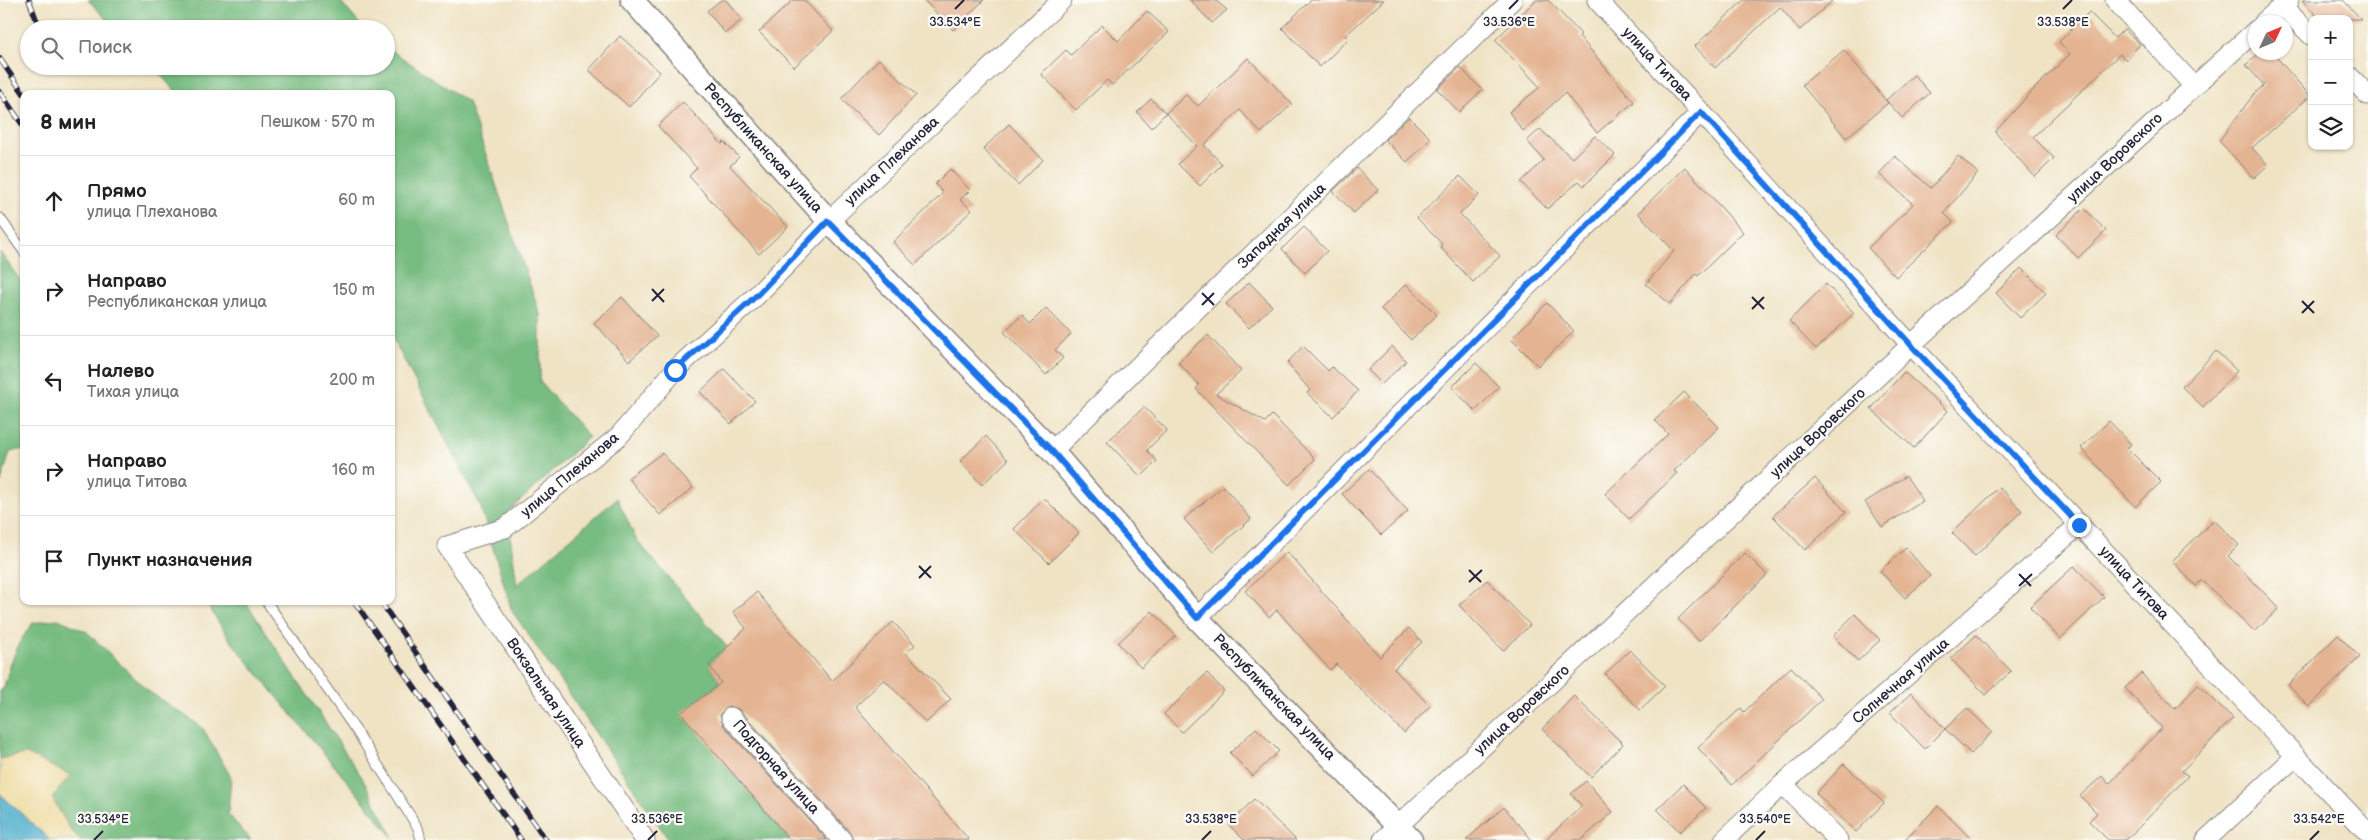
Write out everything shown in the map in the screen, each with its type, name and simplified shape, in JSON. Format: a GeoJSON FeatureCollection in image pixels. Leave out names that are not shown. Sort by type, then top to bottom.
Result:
{"type":"FeatureCollection","features":[{"type":"Feature","properties":{"kind":"street","name":"Республиканская улица"},"geometry":{"type":"LineString","coordinates":[[632,0],[828,221],[1052,451],[1197,618],[1397,835]]}},
{"type":"Feature","properties":{"kind":"street","name":"улица Плеханова"},"geometry":{"type":"LineString","coordinates":[[448,546],[505,528],[619,436],[675,370],[757,295],[828,221],[1062,0]]}},
{"type":"Feature","properties":{"kind":"street","name":"Западная улица"},"geometry":{"type":"LineString","coordinates":[[1052,451],[1512,0]]}},
{"type":"Feature","properties":{"kind":"street","name":"улица Титова"},"geometry":{"type":"LineString","coordinates":[[1597,0],[1701,112],[1911,345],[2368,833]]}},
{"type":"Feature","properties":{"kind":"street"},"geometry":{"type":"LineString","coordinates":[[2115,0],[2193,86]]}},
{"type":"Feature","properties":{"kind":"street"},"geometry":{"type":"LineString","coordinates":[[2272,15],[2286,3],[2308,31]]}},
{"type":"Feature","properties":{"kind":"street","name":"улица Воровского"},"geometry":{"type":"LineString","coordinates":[[1397,835],[1911,345],[2248,37]]}},
{"type":"Feature","properties":{"kind":"street"},"geometry":{"type":"LineString","coordinates":[[2353,80],[2368,95]]}},
{"type":"Feature","properties":{"kind":"street"},"geometry":{"type":"LineString","coordinates":[[1197,618],[1701,112]]}},
{"type":"Feature","properties":{"kind":"street","name":"Солнечная улица"},"geometry":{"type":"LineString","coordinates":[[1724,840],[1783,784],[2079,525]]}},
{"type":"Feature","properties":{"kind":"street","name":"Вокзальная улица"},"geometry":{"type":"LineString","coordinates":[[448,546],[645,840]]}},
{"type":"Feature","properties":{"kind":"street","name":"Подгорная улица"},"geometry":{"type":"LineString","coordinates":[[731,717],[842,840]]}},
{"type":"Feature","properties":{"kind":"street"},"geometry":{"type":"LineString","coordinates":[[2206,840],[2296,756]]}},
{"type":"Feature","properties":{"kind":"street"},"geometry":{"type":"LineString","coordinates":[[1783,784],[1838,840]]}},
{"type":"Feature","properties":{"kind":"lane"},"geometry":{"type":"LineString","coordinates":[[0,218],[20,246]]}},
{"type":"Feature","properties":{"kind":"lane"},"geometry":{"type":"LineString","coordinates":[[269,605],[357,732],[418,828],[420,840]]}},
{"type":"Feature","properties":{"kind":"green space"},"geometry":{"type":"Polygon","coordinates":[[[88,0],[339,0],[356,20],[107,20],[88,0]]]}},
{"type":"Feature","properties":{"kind":"green space"},"geometry":{"type":"Polygon","coordinates":[[[395,53],[468,102],[540,314],[540,382],[589,437],[507,513],[517,585],[617,498],[636,539],[727,647],[709,665],[721,683],[682,713],[790,840],[669,840],[512,611],[480,505],[395,343],[395,90],[174,90],[160,75],[395,75],[395,53]]]}},
{"type":"Feature","properties":{"kind":"green space"},"geometry":{"type":"Polygon","coordinates":[[[0,252],[20,280],[20,450],[10,452],[0,485],[0,252]]]}},
{"type":"Feature","properties":{"kind":"green space"},"geometry":{"type":"Polygon","coordinates":[[[208,605],[248,605],[361,776],[394,838],[230,640],[208,605]]]}},
{"type":"Feature","properties":{"kind":"green space"},"geometry":{"type":"Polygon","coordinates":[[[58,619],[87,632],[148,691],[202,727],[231,777],[228,814],[251,840],[80,840],[71,831],[52,798],[69,775],[26,754],[0,759],[0,691],[4,688],[15,654],[33,623],[58,619]]]}},
{"type":"Feature","properties":{"kind":"sand"},"geometry":{"type":"Polygon","coordinates":[[[26,754],[70,775],[52,798],[71,831],[80,840],[50,840],[0,794],[0,759],[26,754]]]}},
{"type":"Feature","properties":{"kind":"water"},"geometry":{"type":"Polygon","coordinates":[[[0,794],[50,840],[0,840],[0,794]]]}},
{"type":"Feature","properties":{"kind":"building"},"geometry":{"type":"Polygon","coordinates":[[[721,0],[726,0],[742,20],[725,33],[707,11],[721,0]]]}},
{"type":"Feature","properties":{"kind":"building"},"geometry":{"type":"Polygon","coordinates":[[[793,0],[804,0],[833,31],[794,67],[759,32],[793,0]]]}},
{"type":"Feature","properties":{"kind":"building"},"geometry":{"type":"Polygon","coordinates":[[[924,0],[984,0],[953,30],[924,0]]]}},
{"type":"Feature","properties":{"kind":"building"},"geometry":{"type":"Polygon","coordinates":[[[1190,0],[1215,0],[1227,10],[1212,23],[1190,0]]]}},
{"type":"Feature","properties":{"kind":"building"},"geometry":{"type":"Polygon","coordinates":[[[1311,0],[1384,0],[1345,36],[1348,39],[1320,67],[1282,28],[1311,0]]]}},
{"type":"Feature","properties":{"kind":"building"},"geometry":{"type":"Polygon","coordinates":[[[1536,0],[1548,0],[1581,34],[1579,36],[1634,102],[1597,133],[1565,93],[1523,131],[1509,112],[1540,87],[1495,40],[1536,0]]]}},
{"type":"Feature","properties":{"kind":"building"},"geometry":{"type":"Polygon","coordinates":[[[1744,0],[1833,0],[1800,30],[1780,7],[1715,68],[1695,46],[1744,0]]]}},
{"type":"Feature","properties":{"kind":"building"},"geometry":{"type":"Polygon","coordinates":[[[2302,0],[2343,0],[2361,19],[2353,19],[2353,15],[2316,15],[2302,0]]]}},
{"type":"Feature","properties":{"kind":"building"},"geometry":{"type":"Polygon","coordinates":[[[1147,11],[1169,32],[1112,85],[1107,80],[1076,110],[1041,74],[1066,50],[1071,55],[1102,25],[1118,41],[1147,11]]]}},
{"type":"Feature","properties":{"kind":"building"},"geometry":{"type":"Polygon","coordinates":[[[2089,12],[2115,38],[2124,29],[2140,44],[2126,60],[2120,54],[2033,137],[2054,158],[2035,177],[1995,132],[2033,90],[2070,54],[2059,42],[2089,12]]]}},
{"type":"Feature","properties":{"kind":"building"},"geometry":{"type":"Polygon","coordinates":[[[620,36],[660,72],[629,107],[589,70],[620,36]]]}},
{"type":"Feature","properties":{"kind":"building"},"geometry":{"type":"Polygon","coordinates":[[[1844,50],[1888,103],[1846,138],[1802,85],[1844,50]]]}},
{"type":"Feature","properties":{"kind":"building"},"geometry":{"type":"Polygon","coordinates":[[[1248,58],[1292,104],[1261,133],[1240,110],[1204,145],[1222,164],[1200,186],[1178,164],[1197,146],[1166,113],[1186,95],[1198,106],[1248,58]]]}},
{"type":"Feature","properties":{"kind":"building"},"geometry":{"type":"Polygon","coordinates":[[[879,59],[916,95],[879,135],[841,99],[879,59]]]}},
{"type":"Feature","properties":{"kind":"building"},"geometry":{"type":"Polygon","coordinates":[[[2251,60],[2279,60],[2308,94],[2308,98],[2252,148],[2268,165],[2254,178],[2219,141],[2254,94],[2264,85],[2246,65],[2251,60]]]}},
{"type":"Feature","properties":{"kind":"building"},"geometry":{"type":"Polygon","coordinates":[[[1460,67],[1482,90],[1459,112],[1437,89],[1460,67]]]}},
{"type":"Feature","properties":{"kind":"building"},"geometry":{"type":"Polygon","coordinates":[[[1914,75],[1930,93],[1902,118],[1886,100],[1914,75]]]}},
{"type":"Feature","properties":{"kind":"building"},"geometry":{"type":"Polygon","coordinates":[[[1151,99],[1166,113],[1151,128],[1137,112],[1151,99]]]}},
{"type":"Feature","properties":{"kind":"building"},"geometry":{"type":"Polygon","coordinates":[[[683,102],[722,144],[724,142],[739,157],[730,166],[788,227],[759,254],[689,176],[697,168],[658,126],[683,102]]]}},
{"type":"Feature","properties":{"kind":"building"},"geometry":{"type":"Polygon","coordinates":[[[1409,117],[1431,139],[1407,162],[1385,140],[1409,117]]]}},
{"type":"Feature","properties":{"kind":"building"},"geometry":{"type":"Polygon","coordinates":[[[1009,124],[1043,160],[1018,185],[983,149],[1009,124]]]}},
{"type":"Feature","properties":{"kind":"building"},"geometry":{"type":"Polygon","coordinates":[[[1540,129],[1572,158],[1595,136],[1615,155],[1584,186],[1579,181],[1547,209],[1521,182],[1544,160],[1527,141],[1540,129]]]}},
{"type":"Feature","properties":{"kind":"building"},"geometry":{"type":"Polygon","coordinates":[[[1895,156],[1931,188],[1958,156],[1978,173],[1944,213],[1953,222],[1896,277],[1868,248],[1913,204],[1879,174],[1895,156]]]}},
{"type":"Feature","properties":{"kind":"building"},"geometry":{"type":"Polygon","coordinates":[[[1685,167],[1743,232],[1698,276],[1696,274],[1670,304],[1646,284],[1674,251],[1638,213],[1685,167]]]}},
{"type":"Feature","properties":{"kind":"building"},"geometry":{"type":"Polygon","coordinates":[[[1357,168],[1378,190],[1354,213],[1333,191],[1357,168]]]}},
{"type":"Feature","properties":{"kind":"building"},"geometry":{"type":"Polygon","coordinates":[[[950,169],[970,190],[960,200],[972,210],[915,265],[893,242],[943,193],[935,184],[950,169]]]}},
{"type":"Feature","properties":{"kind":"building"},"geometry":{"type":"Polygon","coordinates":[[[1460,176],[1479,195],[1460,214],[1500,256],[1473,282],[1440,247],[1442,244],[1417,218],[1460,176]]]}},
{"type":"Feature","properties":{"kind":"building"},"geometry":{"type":"Polygon","coordinates":[[[2084,208],[2106,231],[2078,258],[2056,235],[2084,208]]]}},
{"type":"Feature","properties":{"kind":"building"},"geometry":{"type":"Polygon","coordinates":[[[1304,227],[1327,251],[1305,273],[1282,249],[1304,227]]]}},
{"type":"Feature","properties":{"kind":"building"},"geometry":{"type":"Polygon","coordinates":[[[2021,268],[2046,293],[2020,318],[1996,293],[2021,268]]]}},
{"type":"Feature","properties":{"kind":"building"},"geometry":{"type":"Polygon","coordinates":[[[1249,282],[1272,306],[1249,328],[1226,304],[1249,282]]]}},
{"type":"Feature","properties":{"kind":"building"},"geometry":{"type":"Polygon","coordinates":[[[1406,284],[1437,315],[1411,340],[1381,309],[1406,284]]]}},
{"type":"Feature","properties":{"kind":"building"},"geometry":{"type":"Polygon","coordinates":[[[1826,284],[1854,313],[1816,349],[1789,321],[1826,284]]]}},
{"type":"Feature","properties":{"kind":"building"},"geometry":{"type":"Polygon","coordinates":[[[622,297],[657,336],[629,361],[594,323],[622,297]]]}},
{"type":"Feature","properties":{"kind":"building"},"geometry":{"type":"Polygon","coordinates":[[[1547,303],[1574,331],[1538,366],[1511,339],[1547,303]]]}},
{"type":"Feature","properties":{"kind":"building"},"geometry":{"type":"Polygon","coordinates":[[[1046,308],[1071,334],[1055,350],[1063,358],[1046,375],[1004,332],[1022,315],[1030,324],[1046,308]]]}},
{"type":"Feature","properties":{"kind":"building"},"geometry":{"type":"Polygon","coordinates":[[[1208,335],[1241,371],[1216,394],[1265,422],[1272,415],[1315,459],[1289,485],[1196,389],[1199,385],[1178,362],[1208,335]]]}},
{"type":"Feature","properties":{"kind":"building"},"geometry":{"type":"Polygon","coordinates":[[[1303,346],[1328,371],[1332,367],[1358,391],[1333,417],[1307,393],[1310,390],[1287,363],[1303,346]]]}},
{"type":"Feature","properties":{"kind":"building"},"geometry":{"type":"Polygon","coordinates":[[[1392,346],[1406,361],[1382,384],[1368,370],[1392,346]]]}},
{"type":"Feature","properties":{"kind":"building"},"geometry":{"type":"Polygon","coordinates":[[[2216,351],[2237,371],[2203,407],[2182,387],[2216,351]]]}},
{"type":"Feature","properties":{"kind":"building"},"geometry":{"type":"Polygon","coordinates":[[[1476,363],[1499,387],[1475,411],[1452,387],[1476,363]]]}},
{"type":"Feature","properties":{"kind":"building"},"geometry":{"type":"Polygon","coordinates":[[[724,369],[755,401],[731,424],[700,392],[724,369]]]}},
{"type":"Feature","properties":{"kind":"building"},"geometry":{"type":"Polygon","coordinates":[[[1904,372],[1948,411],[1914,448],[1871,409],[1904,372]]]}},
{"type":"Feature","properties":{"kind":"building"},"geometry":{"type":"Polygon","coordinates":[[[1684,392],[1719,427],[1674,471],[1677,473],[1629,519],[1605,494],[1668,434],[1655,420],[1684,392]]]}},
{"type":"Feature","properties":{"kind":"building"},"geometry":{"type":"Polygon","coordinates":[[[1144,407],[1167,430],[1147,450],[1157,461],[1141,477],[1107,442],[1144,407]]]}},
{"type":"Feature","properties":{"kind":"building"},"geometry":{"type":"Polygon","coordinates":[[[2109,421],[2131,444],[2127,448],[2161,482],[2135,507],[2081,448],[2109,421]]]}},
{"type":"Feature","properties":{"kind":"building"},"geometry":{"type":"Polygon","coordinates":[[[986,436],[1008,460],[982,485],[960,461],[986,436]]]}},
{"type":"Feature","properties":{"kind":"building"},"geometry":{"type":"Polygon","coordinates":[[[662,453],[693,488],[660,515],[628,478],[662,453]]]}},
{"type":"Feature","properties":{"kind":"building"},"geometry":{"type":"Polygon","coordinates":[[[1369,469],[1408,511],[1381,535],[1342,494],[1369,469]]]}},
{"type":"Feature","properties":{"kind":"building"},"geometry":{"type":"Polygon","coordinates":[[[1906,476],[1923,501],[1882,527],[1865,502],[1906,476]]]}},
{"type":"Feature","properties":{"kind":"building"},"geometry":{"type":"Polygon","coordinates":[[[1815,478],[1846,512],[1805,550],[1773,516],[1815,478]]]}},
{"type":"Feature","properties":{"kind":"building"},"geometry":{"type":"Polygon","coordinates":[[[1223,486],[1251,519],[1213,552],[1184,519],[1223,486]]]}},
{"type":"Feature","properties":{"kind":"building"},"geometry":{"type":"Polygon","coordinates":[[[1999,487],[2022,511],[1975,556],[1952,533],[1999,487]]]}},
{"type":"Feature","properties":{"kind":"building"},"geometry":{"type":"Polygon","coordinates":[[[1044,498],[1079,533],[1049,563],[1014,529],[1044,498]]]}},
{"type":"Feature","properties":{"kind":"building"},"geometry":{"type":"Polygon","coordinates":[[[2214,520],[2239,545],[2228,556],[2279,608],[2255,632],[2202,580],[2196,586],[2172,561],[2214,520]]]}},
{"type":"Feature","properties":{"kind":"building"},"geometry":{"type":"Polygon","coordinates":[[[1906,548],[1930,576],[1905,598],[1880,571],[1906,548]]]}},
{"type":"Feature","properties":{"kind":"building"},"geometry":{"type":"Polygon","coordinates":[[[1287,552],[1380,657],[1409,628],[1422,642],[1394,669],[1430,706],[1404,733],[1336,664],[1330,670],[1277,610],[1269,617],[1245,591],[1287,552]]]}},
{"type":"Feature","properties":{"kind":"building"},"geometry":{"type":"Polygon","coordinates":[[[1745,553],[1767,575],[1699,641],[1678,619],[1745,553]]]}},
{"type":"Feature","properties":{"kind":"building"},"geometry":{"type":"Polygon","coordinates":[[[2074,566],[2104,597],[2060,639],[2030,607],[2074,566]]]}},
{"type":"Feature","properties":{"kind":"building"},"geometry":{"type":"Polygon","coordinates":[[[1487,580],[1530,625],[1503,651],[1459,605],[1487,580]]]}},
{"type":"Feature","properties":{"kind":"building"},"geometry":{"type":"Polygon","coordinates":[[[757,592],[832,681],[893,622],[915,645],[906,653],[951,699],[926,723],[884,679],[855,707],[969,840],[853,840],[850,832],[739,709],[728,706],[720,714],[723,725],[827,840],[790,840],[681,713],[721,683],[709,665],[746,628],[733,612],[757,592]]]}},
{"type":"Feature","properties":{"kind":"building"},"geometry":{"type":"Polygon","coordinates":[[[1152,611],[1176,636],[1141,668],[1118,643],[1152,611]]]}},
{"type":"Feature","properties":{"kind":"building"},"geometry":{"type":"Polygon","coordinates":[[[1855,614],[1880,640],[1858,661],[1833,636],[1855,614]]]}},
{"type":"Feature","properties":{"kind":"building"},"geometry":{"type":"Polygon","coordinates":[[[1976,635],[2011,671],[1986,695],[1951,659],[1976,635]]]}},
{"type":"Feature","properties":{"kind":"building"},"geometry":{"type":"Polygon","coordinates":[[[2338,635],[2360,657],[2309,707],[2288,685],[2338,635]]]}},
{"type":"Feature","properties":{"kind":"building"},"geometry":{"type":"Polygon","coordinates":[[[1630,650],[1665,686],[1640,710],[1605,674],[1630,650]]]}},
{"type":"Feature","properties":{"kind":"building"},"geometry":{"type":"Polygon","coordinates":[[[1791,667],[1822,699],[1732,785],[1698,748],[1741,708],[1744,712],[1791,667]]]}},
{"type":"Feature","properties":{"kind":"building"},"geometry":{"type":"Polygon","coordinates":[[[1207,673],[1224,691],[1182,732],[1164,714],[1207,673]]]}},
{"type":"Feature","properties":{"kind":"building"},"geometry":{"type":"Polygon","coordinates":[[[2141,673],[2175,709],[2198,685],[2233,718],[2182,771],[2188,776],[2126,840],[2108,840],[2089,821],[2097,813],[2080,796],[2102,776],[2109,784],[2162,728],[2125,688],[2141,673]]]}},
{"type":"Feature","properties":{"kind":"building"},"geometry":{"type":"Polygon","coordinates":[[[1911,693],[1945,729],[1925,749],[1890,713],[1911,693]]]}},
{"type":"Feature","properties":{"kind":"building"},"geometry":{"type":"Polygon","coordinates":[[[1574,696],[1623,744],[1591,777],[1542,729],[1574,696]]]}},
{"type":"Feature","properties":{"kind":"building"},"geometry":{"type":"Polygon","coordinates":[[[1967,708],[1992,732],[1971,754],[1945,729],[1967,708]]]}},
{"type":"Feature","properties":{"kind":"building"},"geometry":{"type":"Polygon","coordinates":[[[1256,728],[1279,751],[1253,776],[1230,753],[1256,728]]]}},
{"type":"Feature","properties":{"kind":"building"},"geometry":{"type":"Polygon","coordinates":[[[1844,764],[1884,803],[1856,832],[1816,793],[1844,764]]]}},
{"type":"Feature","properties":{"kind":"building"},"geometry":{"type":"Polygon","coordinates":[[[1586,781],[1613,812],[1581,840],[1545,840],[1582,806],[1571,794],[1586,781]]]}},
{"type":"Feature","properties":{"kind":"building"},"geometry":{"type":"Polygon","coordinates":[[[1683,784],[1706,808],[1680,832],[1657,809],[1683,784]]]}},
{"type":"Feature","properties":{"kind":"building"},"geometry":{"type":"Polygon","coordinates":[[[1254,799],[1296,840],[1244,840],[1229,825],[1254,799]]]}},
{"type":"Feature","properties":{"kind":"building"},"geometry":{"type":"Polygon","coordinates":[[[1938,806],[1972,840],[1904,840],[1938,806]]]}},
{"type":"Feature","properties":{"kind":"building"},"geometry":{"type":"Polygon","coordinates":[[[1504,807],[1532,840],[1466,840],[1504,807]]]}},
{"type":"Feature","properties":{"kind":"railway"},"geometry":{"type":"LineString","coordinates":[[29,0],[36,20]]}},
{"type":"Feature","properties":{"kind":"railway"},"geometry":{"type":"LineString","coordinates":[[0,59],[21,90]]}},
{"type":"Feature","properties":{"kind":"railway"},"geometry":{"type":"LineString","coordinates":[[0,92],[20,121]]}},
{"type":"Feature","properties":{"kind":"railway"},"geometry":{"type":"LineString","coordinates":[[357,605],[521,840]]}},
{"type":"Feature","properties":{"kind":"railway"},"geometry":{"type":"LineString","coordinates":[[383,605],[546,840]]}},
{"type":"Feature","properties":{"kind":"route"},"geometry":{"type":"LineString","coordinates":[[675,370],[757,295],[828,221],[1052,451],[1197,618],[1701,112],[1911,345],[2079,525]]}}]}
